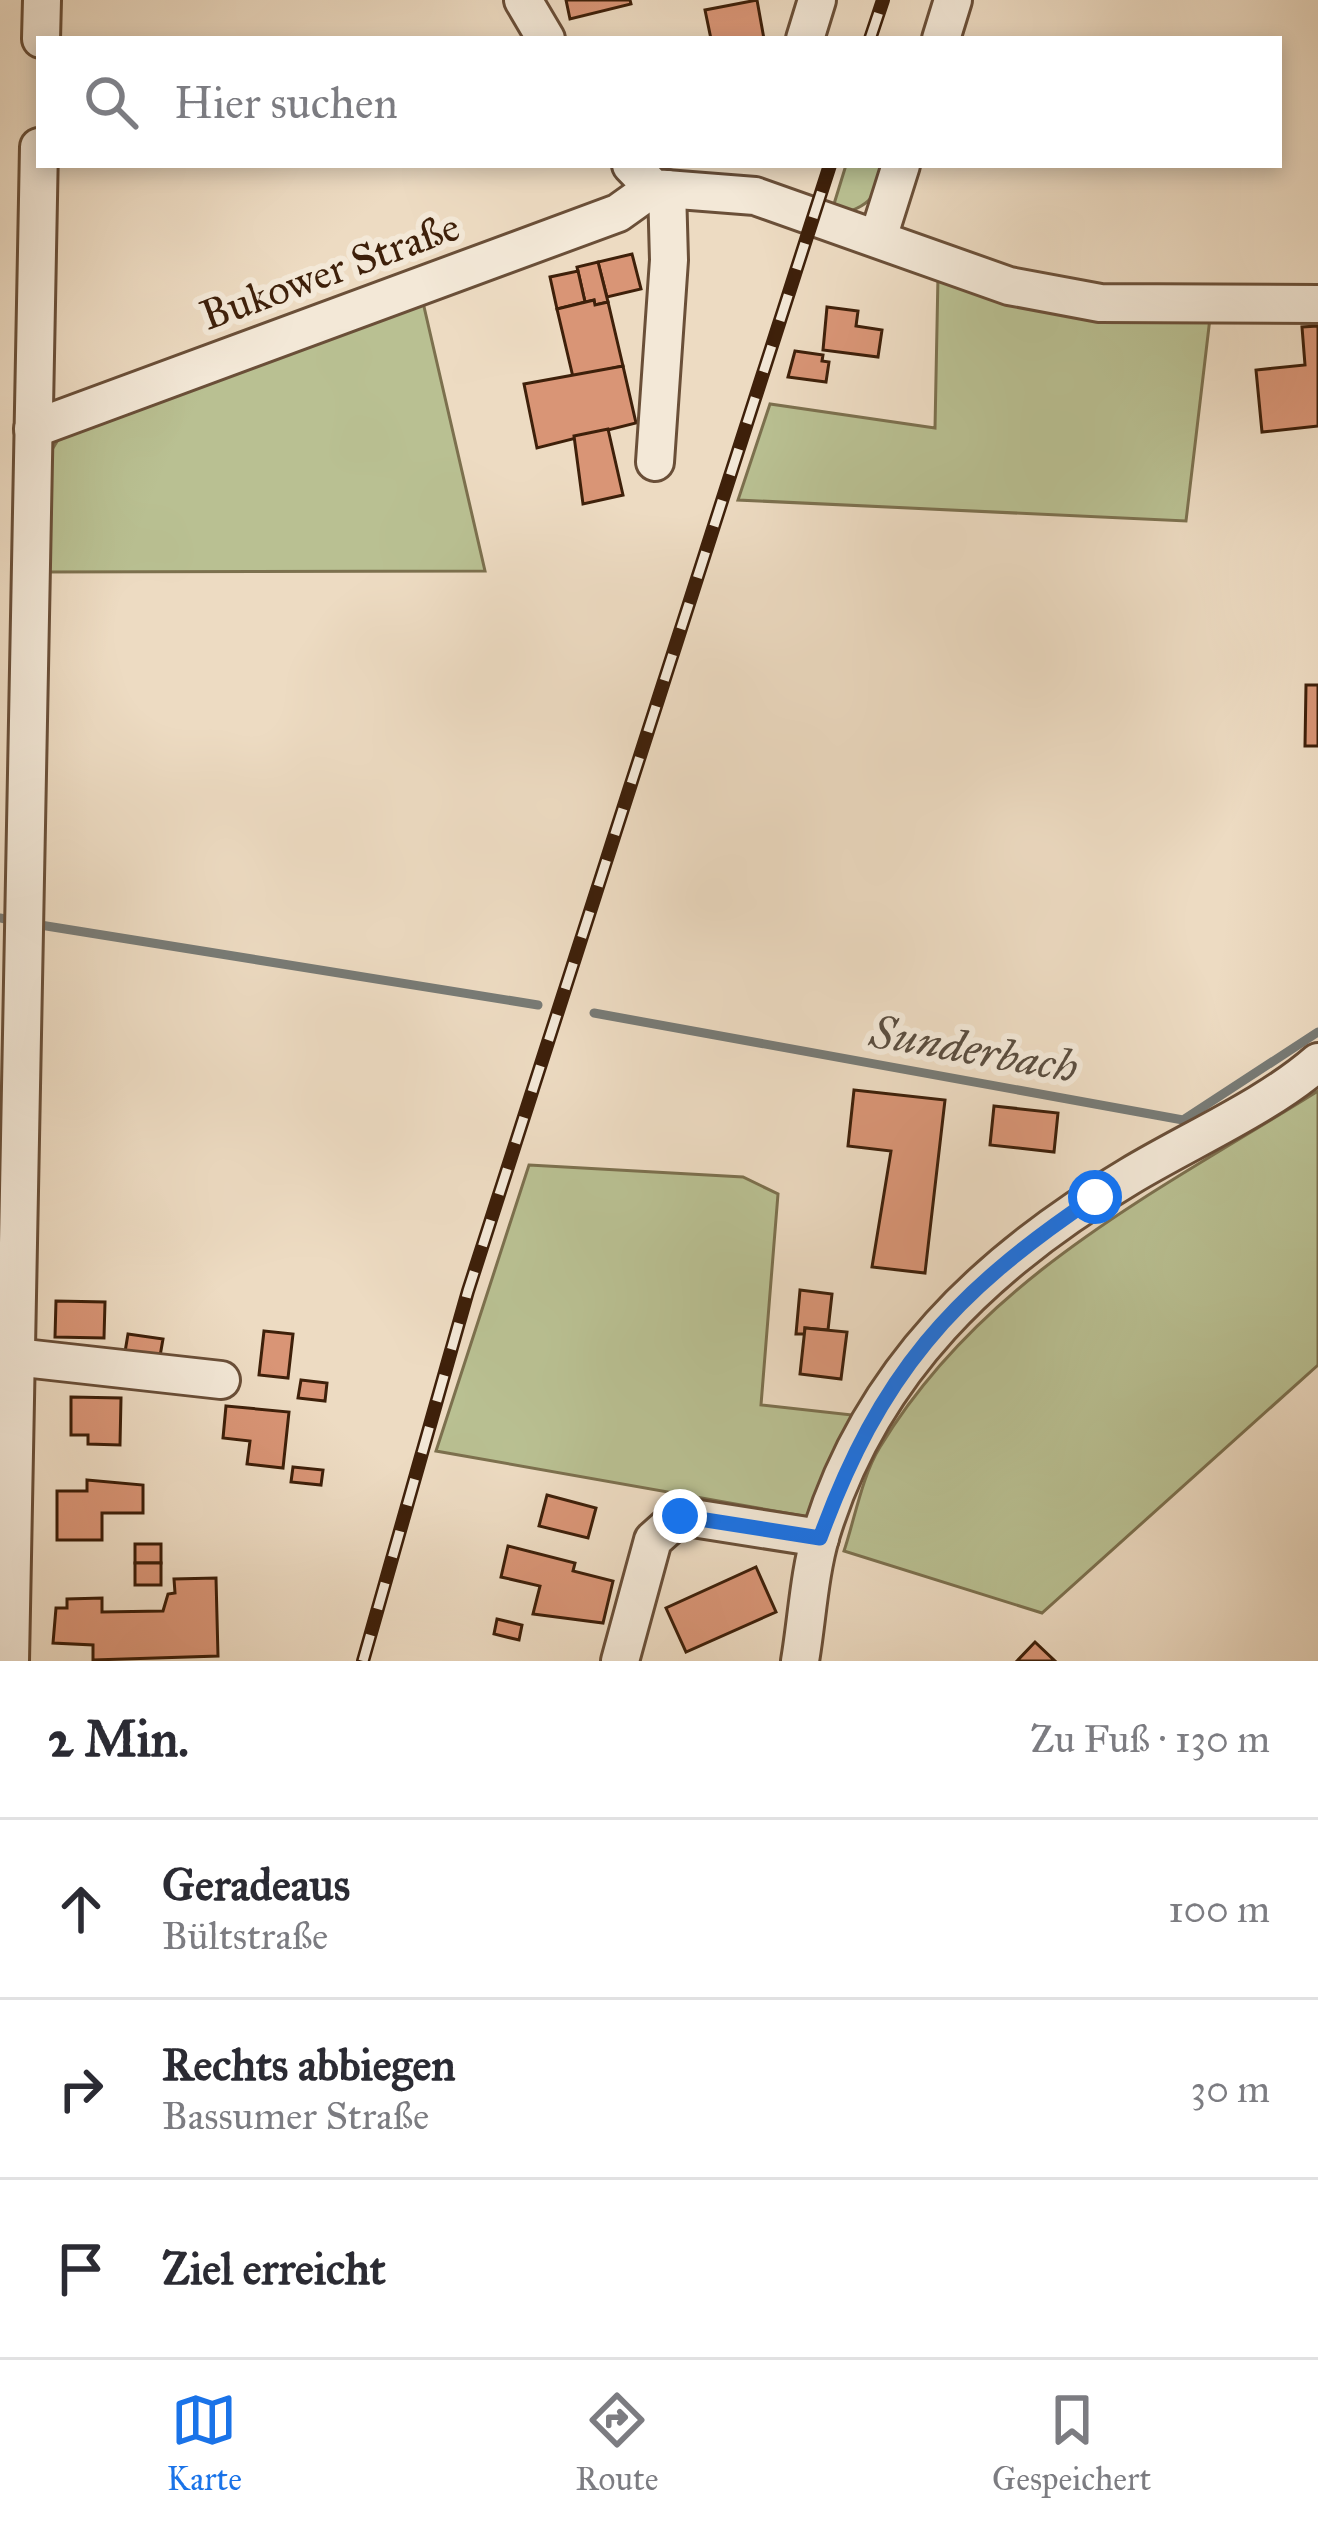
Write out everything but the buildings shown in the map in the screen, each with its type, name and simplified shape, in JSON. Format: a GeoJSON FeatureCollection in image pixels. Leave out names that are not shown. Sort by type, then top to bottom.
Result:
{"type":"FeatureCollection","features":[{"type":"Feature","properties":{"kind":"street"},"geometry":{"type":"LineString","coordinates":[[41,36],[42,0]]}},
{"type":"Feature","properties":{"kind":"street"},"geometry":{"type":"LineString","coordinates":[[523,0],[544,36]]}},
{"type":"Feature","properties":{"kind":"street"},"geometry":{"type":"LineString","coordinates":[[806,36],[817,0]]}},
{"type":"Feature","properties":{"kind":"street"},"geometry":{"type":"LineString","coordinates":[[942,36],[953,0]]}},
{"type":"Feature","properties":{"kind":"street"},"geometry":{"type":"LineString","coordinates":[[6,1639],[15,1357],[10,1071],[39,168]]}},
{"type":"Feature","properties":{"kind":"street"},"geometry":{"type":"LineString","coordinates":[[878,238],[900,168]]}},
{"type":"Feature","properties":{"kind":"street"},"geometry":{"type":"LineString","coordinates":[[655,462],[669,260],[650,181],[760,180],[878,238],[1009,286],[1100,303],[1318,304]]}},
{"type":"Feature","properties":{"kind":"street","name":"Bukower Straße"},"geometry":{"type":"LineString","coordinates":[[33,429],[618,213],[650,181]]}},
{"type":"Feature","properties":{"kind":"street"},"geometry":{"type":"LineString","coordinates":[[800,1661],[820,1538],[877,1408],[920,1345],[1016,1250],[1318,1062]]}},
{"type":"Feature","properties":{"kind":"street"},"geometry":{"type":"LineString","coordinates":[[15,1357],[221,1380]]}},
{"type":"Feature","properties":{"kind":"street"},"geometry":{"type":"LineString","coordinates":[[620,1661],[653,1540],[680,1516],[820,1538]]}},
{"type":"Feature","properties":{"kind":"green space"},"geometry":{"type":"Polygon","coordinates":[[[845,168],[886,168],[868,201],[830,217],[845,168]]]}},
{"type":"Feature","properties":{"kind":"green space"},"geometry":{"type":"Polygon","coordinates":[[[938,276],[1210,318],[1186,521],[738,500],[770,404],[935,428],[938,276]]]}},
{"type":"Feature","properties":{"kind":"green space"},"geometry":{"type":"Polygon","coordinates":[[[422,298],[485,571],[40,572],[45,461],[61,435],[422,298]]]}},
{"type":"Feature","properties":{"kind":"green space"},"geometry":{"type":"Polygon","coordinates":[[[1318,1091],[1318,1365],[1042,1613],[844,1551],[880,1447],[922,1387],[969,1334],[1076,1243],[1318,1091]]]}},
{"type":"Feature","properties":{"kind":"green space"},"geometry":{"type":"Polygon","coordinates":[[[529,1165],[743,1177],[778,1194],[761,1405],[852,1415],[809,1517],[436,1451],[529,1165]]]}},
{"type":"Feature","properties":{"kind":"waterway","name":"Sunderbach"},"geometry":{"type":"LineString","coordinates":[[0,918],[5,919]]}},
{"type":"Feature","properties":{"kind":"waterway","name":"Sunderbach"},"geometry":{"type":"LineString","coordinates":[[34,924],[538,1005]]}},
{"type":"Feature","properties":{"kind":"waterway","name":"Sunderbach"},"geometry":{"type":"LineString","coordinates":[[594,1013],[1183,1120],[1318,1032]]}},
{"type":"Feature","properties":{"kind":"railway"},"geometry":{"type":"LineString","coordinates":[[871,36],[883,0]]}},
{"type":"Feature","properties":{"kind":"railway"},"geometry":{"type":"LineString","coordinates":[[363,1661],[468,1291],[829,168]]}},
{"type":"Feature","properties":{"kind":"route"},"geometry":{"type":"LineString","coordinates":[[680,1516],[691,1514],[820,1538],[845,1470],[877,1408],[920,1345],[1016,1250],[1095,1197]]}}]}
